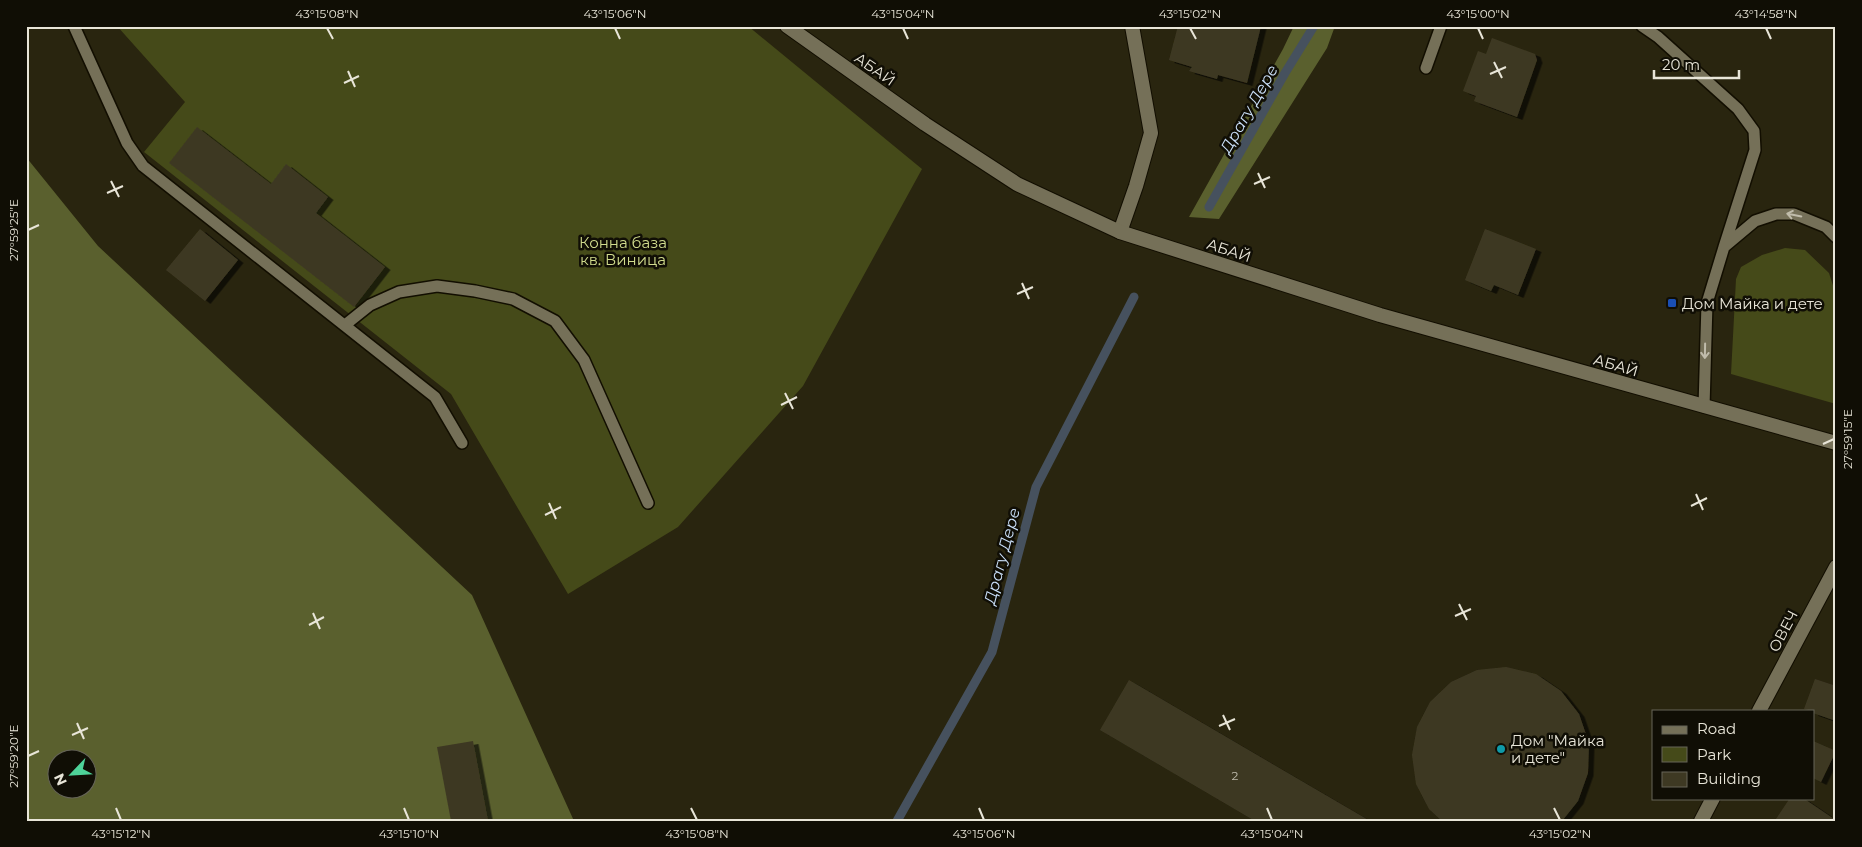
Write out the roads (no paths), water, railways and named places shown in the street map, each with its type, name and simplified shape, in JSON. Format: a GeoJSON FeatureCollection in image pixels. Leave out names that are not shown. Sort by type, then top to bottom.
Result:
{"type":"FeatureCollection","features":[{"type":"Feature","properties":{"kind":"street","name":"АБАЙ"},"geometry":{"type":"LineString","coordinates":[[787,26],[925,124],[1018,184],[1120,232],[1380,315],[1836,443]]}},
{"type":"Feature","properties":{"kind":"street"},"geometry":{"type":"LineString","coordinates":[[1120,232],[1136,186],[1151,133],[1132,26]]}},
{"type":"Feature","properties":{"kind":"street","name":"ОВЕЧ"},"geometry":{"type":"LineString","coordinates":[[1760,710],[1836,566]]}},
{"type":"Feature","properties":{"kind":"street"},"geometry":{"type":"LineString","coordinates":[[1701,821],[1711,800]]}},
{"type":"Feature","properties":{"kind":"lane"},"geometry":{"type":"LineString","coordinates":[[74,26],[127,143],[143,166],[435,397],[462,443]]}},
{"type":"Feature","properties":{"kind":"lane"},"geometry":{"type":"LineString","coordinates":[[1426,68],[1441,26]]}},
{"type":"Feature","properties":{"kind":"lane"},"geometry":{"type":"LineString","coordinates":[[1642,26],[1658,37],[1738,109],[1754,131],[1755,150],[1707,303],[1704,407]]}},
{"type":"Feature","properties":{"kind":"lane"},"geometry":{"type":"LineString","coordinates":[[1724,247],[1755,221],[1776,214],[1794,214],[1826,227],[1836,237]]}},
{"type":"Feature","properties":{"kind":"lane"},"geometry":{"type":"LineString","coordinates":[[345,325],[370,306],[399,292],[437,286],[513,299],[555,321],[584,360],[648,503]]}},
{"type":"Feature","properties":{"kind":"waterway","name":"Драгу Дере"},"geometry":{"type":"LineString","coordinates":[[1209,207],[1285,73],[1314,26]]}},
{"type":"Feature","properties":{"kind":"waterway","name":"Драгу Дере"},"geometry":{"type":"LineString","coordinates":[[897,821],[992,652],[1036,487],[1134,297]]}},
{"type":"Feature","properties":{"kind":"place","name":"Дом Майка и дете"},"geometry":{"type":"Point","coordinates":[1672,303]}},
{"type":"Feature","properties":{"kind":"place","name":"Дом \"Майка и дете\""},"geometry":{"type":"Point","coordinates":[1501,749]}},
{"type":"Feature","properties":{"kind":"park label","name":"Конна база кв. Виница"},"geometry":{"type":"Point","coordinates":[623,250]}}]}
